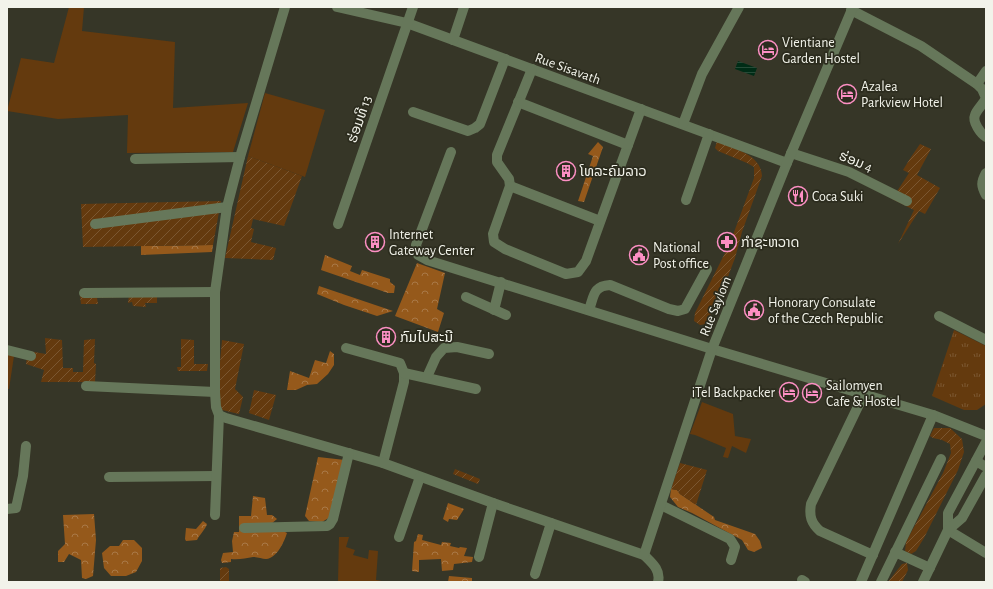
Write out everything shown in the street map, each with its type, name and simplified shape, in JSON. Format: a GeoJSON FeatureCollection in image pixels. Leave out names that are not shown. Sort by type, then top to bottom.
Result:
{"type":"FeatureCollection","features":[{"type":"Feature","properties":{"kind":"street"},"geometry":{"type":"LineString","coordinates":[[215,515],[219,414],[216,407],[215,392],[215,292],[227,207],[240,157],[285,7]]}},
{"type":"Feature","properties":{"kind":"street","name":"Rue Sisavath"},"geometry":{"type":"LineString","coordinates":[[337,7],[407,23],[709,134],[789,158]]}},
{"type":"Feature","properties":{"kind":"street","name":"ຮ່ອມທີ 13"},"geometry":{"type":"LineString","coordinates":[[338,224],[413,7]]}},
{"type":"Feature","properties":{"kind":"street"},"geometry":{"type":"LineString","coordinates":[[453,40],[464,7]]}},
{"type":"Feature","properties":{"kind":"street"},"geometry":{"type":"LineString","coordinates":[[683,124],[702,74],[739,7]]}},
{"type":"Feature","properties":{"kind":"street"},"geometry":{"type":"LineString","coordinates":[[852,9],[921,46],[977,84],[982,89],[986,98],[984,104],[974,114],[974,118],[981,133],[986,138]]}},
{"type":"Feature","properties":{"kind":"street","name":"Rue Saylom"},"geometry":{"type":"LineString","coordinates":[[852,9],[789,158],[712,349],[933,415],[986,436]]}},
{"type":"Feature","properties":{"kind":"street"},"geometry":{"type":"LineString","coordinates":[[413,112],[468,131],[476,128],[480,124],[505,59]]}},
{"type":"Feature","properties":{"kind":"street"},"geometry":{"type":"LineString","coordinates":[[532,69],[497,155],[497,162],[509,179],[510,186],[494,234],[494,242],[505,249],[566,274],[578,272],[586,260],[641,109]]}},
{"type":"Feature","properties":{"kind":"street"},"geometry":{"type":"LineString","coordinates":[[977,84],[986,71]]}},
{"type":"Feature","properties":{"kind":"street"},"geometry":{"type":"LineString","coordinates":[[518,102],[628,145]]}},
{"type":"Feature","properties":{"kind":"street"},"geometry":{"type":"LineString","coordinates":[[686,200],[709,134]]}},
{"type":"Feature","properties":{"kind":"street"},"geometry":{"type":"LineString","coordinates":[[451,152],[416,245],[418,255],[428,260],[712,349],[644,555]]}},
{"type":"Feature","properties":{"kind":"street"},"geometry":{"type":"LineString","coordinates":[[135,159],[240,157]]}},
{"type":"Feature","properties":{"kind":"street","name":"ຮ່ອມ 4"},"geometry":{"type":"LineString","coordinates":[[789,158],[850,172],[907,201]]}},
{"type":"Feature","properties":{"kind":"street"},"geometry":{"type":"LineString","coordinates":[[986,174],[982,180],[982,187],[986,194]]}},
{"type":"Feature","properties":{"kind":"street"},"geometry":{"type":"LineString","coordinates":[[510,186],[600,221]]}},
{"type":"Feature","properties":{"kind":"street"},"geometry":{"type":"LineString","coordinates":[[95,224],[227,207]]}},
{"type":"Feature","properties":{"kind":"street"},"geometry":{"type":"LineString","coordinates":[[589,310],[596,290],[601,285],[610,285],[669,309],[678,311],[685,309],[707,269]]}},
{"type":"Feature","properties":{"kind":"street"},"geometry":{"type":"LineString","coordinates":[[494,310],[501,282]]}},
{"type":"Feature","properties":{"kind":"street"},"geometry":{"type":"LineString","coordinates":[[84,293],[215,292]]}},
{"type":"Feature","properties":{"kind":"street"},"geometry":{"type":"LineString","coordinates":[[466,297],[506,315]]}},
{"type":"Feature","properties":{"kind":"street"},"geometry":{"type":"LineString","coordinates":[[939,316],[986,340]]}},
{"type":"Feature","properties":{"kind":"street"},"geometry":{"type":"LineString","coordinates":[[427,377],[436,357],[444,348],[457,347],[489,354]]}},
{"type":"Feature","properties":{"kind":"street"},"geometry":{"type":"LineString","coordinates":[[346,348],[400,363],[404,373],[404,382],[383,463]]}},
{"type":"Feature","properties":{"kind":"street"},"geometry":{"type":"LineString","coordinates":[[7,350],[32,356]]}},
{"type":"Feature","properties":{"kind":"street"},"geometry":{"type":"LineString","coordinates":[[404,373],[476,389]]}},
{"type":"Feature","properties":{"kind":"street"},"geometry":{"type":"LineString","coordinates":[[86,386],[215,392]]}},
{"type":"Feature","properties":{"kind":"street"},"geometry":{"type":"LineString","coordinates":[[864,394],[811,504],[810,513],[814,526],[820,531],[873,556]]}},
{"type":"Feature","properties":{"kind":"street"},"geometry":{"type":"LineString","coordinates":[[219,414],[226,418],[383,463],[644,555],[655,566],[659,577],[658,582]]}},
{"type":"Feature","properties":{"kind":"street"},"geometry":{"type":"LineString","coordinates":[[861,582],[933,415]]}},
{"type":"Feature","properties":{"kind":"street"},"geometry":{"type":"LineString","coordinates":[[948,530],[948,513],[986,442]]}},
{"type":"Feature","properties":{"kind":"street"},"geometry":{"type":"LineString","coordinates":[[7,509],[16,508],[23,476],[26,446]]}},
{"type":"Feature","properties":{"kind":"street"},"geometry":{"type":"LineString","coordinates":[[244,528],[327,526],[330,524],[333,519],[349,454]]}},
{"type":"Feature","properties":{"kind":"street"},"geometry":{"type":"LineString","coordinates":[[881,582],[941,459]]}},
{"type":"Feature","properties":{"kind":"street"},"geometry":{"type":"LineString","coordinates":[[976,461],[986,467]]}},
{"type":"Feature","properties":{"kind":"street"},"geometry":{"type":"LineString","coordinates":[[923,582],[948,530],[962,518],[986,475]]}},
{"type":"Feature","properties":{"kind":"street"},"geometry":{"type":"LineString","coordinates":[[109,477],[216,476]]}},
{"type":"Feature","properties":{"kind":"street"},"geometry":{"type":"LineString","coordinates":[[399,537],[420,477]]}},
{"type":"Feature","properties":{"kind":"street"},"geometry":{"type":"LineString","coordinates":[[479,557],[493,503]]}},
{"type":"Feature","properties":{"kind":"street"},"geometry":{"type":"LineString","coordinates":[[661,505],[730,539],[734,547],[731,560]]}},
{"type":"Feature","properties":{"kind":"street"},"geometry":{"type":"LineString","coordinates":[[535,574],[551,523]]}},
{"type":"Feature","properties":{"kind":"street"},"geometry":{"type":"LineString","coordinates":[[948,530],[986,553]]}},
{"type":"Feature","properties":{"kind":"street"},"geometry":{"type":"LineString","coordinates":[[895,552],[930,568]]}},
{"type":"Feature","properties":{"kind":"green space"},"geometry":{"type":"Polygon","coordinates":[[[69,7],[84,7],[82,31],[175,42],[173,108],[248,103],[233,152],[127,153],[128,115],[58,119],[7,111],[21,58],[54,63],[69,7]]]}},
{"type":"Feature","properties":{"kind":"green space"},"geometry":{"type":"Polygon","coordinates":[[[265,93],[325,110],[305,177],[248,156],[265,93]]]}},
{"type":"Feature","properties":{"kind":"green space"},"geometry":{"type":"Polygon","coordinates":[[[717,141],[752,157],[757,162],[762,176],[724,287],[706,324],[700,325],[694,321],[695,313],[730,243],[754,178],[754,167],[718,151],[715,148],[717,141]]]}},
{"type":"Feature","properties":{"kind":"green space"},"geometry":{"type":"Polygon","coordinates":[[[598,142],[603,147],[584,202],[578,201],[593,156],[588,154],[598,142]]]}},
{"type":"Feature","properties":{"kind":"green space"},"geometry":{"type":"Polygon","coordinates":[[[920,144],[931,149],[917,175],[940,188],[925,214],[919,211],[898,244],[914,210],[892,199],[909,173],[903,170],[920,144]]]}},
{"type":"Feature","properties":{"kind":"green space"},"geometry":{"type":"Polygon","coordinates":[[[248,156],[302,176],[284,226],[253,219],[251,228],[254,229],[251,242],[276,248],[273,260],[225,258],[248,156]]]}},
{"type":"Feature","properties":{"kind":"green space"},"geometry":{"type":"Polygon","coordinates":[[[221,201],[213,245],[83,247],[81,204],[221,201]]]}},
{"type":"Feature","properties":{"kind":"green space"},"geometry":{"type":"Polygon","coordinates":[[[213,245],[212,252],[141,255],[141,246],[213,245]]]}},
{"type":"Feature","properties":{"kind":"green space"},"geometry":{"type":"Polygon","coordinates":[[[325,255],[352,266],[350,271],[360,275],[362,270],[390,279],[390,282],[395,286],[394,293],[388,293],[321,270],[325,255]]]}},
{"type":"Feature","properties":{"kind":"green space"},"geometry":{"type":"Polygon","coordinates":[[[417,263],[445,273],[437,309],[444,313],[438,332],[395,316],[417,263]]]}},
{"type":"Feature","properties":{"kind":"green space"},"geometry":{"type":"Polygon","coordinates":[[[319,286],[393,311],[377,316],[344,305],[317,294],[319,286]]]}},
{"type":"Feature","properties":{"kind":"green space"},"geometry":{"type":"Polygon","coordinates":[[[80,295],[125,297],[97,298],[98,304],[81,304],[80,295]]]}},
{"type":"Feature","properties":{"kind":"green space"},"geometry":{"type":"Polygon","coordinates":[[[129,295],[157,296],[157,303],[145,303],[146,307],[133,306],[132,302],[128,303],[129,295]]]}},
{"type":"Feature","properties":{"kind":"green space"},"geometry":{"type":"Polygon","coordinates":[[[954,330],[986,346],[986,404],[977,410],[964,410],[932,396],[954,330]]]}},
{"type":"Feature","properties":{"kind":"green space"},"geometry":{"type":"Polygon","coordinates":[[[45,338],[62,340],[63,368],[73,368],[73,372],[83,372],[84,340],[95,339],[95,382],[41,382],[44,370],[26,364],[28,351],[46,354],[45,338]]]}},
{"type":"Feature","properties":{"kind":"green space"},"geometry":{"type":"Polygon","coordinates":[[[181,339],[194,340],[194,364],[208,364],[207,371],[178,371],[177,367],[181,367],[181,339]]]}},
{"type":"Feature","properties":{"kind":"green space"},"geometry":{"type":"Polygon","coordinates":[[[222,340],[244,344],[235,389],[243,397],[239,414],[222,410],[217,396],[222,340]]]}},
{"type":"Feature","properties":{"kind":"green space"},"geometry":{"type":"Polygon","coordinates":[[[330,351],[334,354],[334,365],[328,374],[317,384],[307,385],[296,390],[287,390],[290,371],[309,378],[315,360],[326,363],[330,351]]]}},
{"type":"Feature","properties":{"kind":"green space"},"geometry":{"type":"Polygon","coordinates":[[[7,354],[14,356],[9,389],[7,389],[7,354]]]}},
{"type":"Feature","properties":{"kind":"green space"},"geometry":{"type":"Polygon","coordinates":[[[254,390],[276,395],[269,420],[249,413],[254,390]]]}},
{"type":"Feature","properties":{"kind":"green space"},"geometry":{"type":"Polygon","coordinates":[[[702,402],[733,414],[735,436],[751,439],[746,453],[732,446],[728,458],[723,457],[726,448],[690,434],[702,402]]]}},
{"type":"Feature","properties":{"kind":"green space"},"geometry":{"type":"Polygon","coordinates":[[[934,428],[950,428],[962,439],[964,452],[958,470],[924,538],[916,551],[911,554],[905,551],[906,542],[943,473],[951,453],[950,444],[930,436],[934,428]]]}},
{"type":"Feature","properties":{"kind":"green space"},"geometry":{"type":"Polygon","coordinates":[[[318,457],[345,460],[332,516],[322,522],[309,521],[305,516],[318,457]]]}},
{"type":"Feature","properties":{"kind":"green space"},"geometry":{"type":"Polygon","coordinates":[[[680,463],[707,470],[696,505],[680,494],[677,490],[671,489],[680,463]]]}},
{"type":"Feature","properties":{"kind":"green space"},"geometry":{"type":"Polygon","coordinates":[[[455,469],[480,479],[478,484],[453,474],[455,469]]]}},
{"type":"Feature","properties":{"kind":"green space"},"geometry":{"type":"Polygon","coordinates":[[[671,489],[677,490],[680,494],[714,517],[715,520],[755,534],[760,541],[762,548],[754,552],[748,550],[742,540],[678,507],[670,497],[671,489]]]}},
{"type":"Feature","properties":{"kind":"green space"},"geometry":{"type":"Polygon","coordinates":[[[253,496],[265,498],[267,515],[272,515],[277,519],[265,529],[281,530],[287,533],[284,541],[277,553],[270,558],[266,559],[253,557],[231,559],[231,562],[222,563],[221,560],[223,553],[233,552],[232,541],[234,532],[239,532],[239,516],[251,516],[253,496]]]}},
{"type":"Feature","properties":{"kind":"green space"},"geometry":{"type":"Polygon","coordinates":[[[448,503],[464,509],[457,520],[449,519],[448,522],[443,519],[448,503]]]}},
{"type":"Feature","properties":{"kind":"green space"},"geometry":{"type":"Polygon","coordinates":[[[94,514],[96,540],[93,576],[86,579],[82,578],[81,560],[69,554],[64,562],[58,562],[58,551],[65,544],[63,515],[94,514]]]}},
{"type":"Feature","properties":{"kind":"green space"},"geometry":{"type":"Polygon","coordinates":[[[203,521],[207,524],[197,540],[186,541],[186,528],[196,529],[203,521]]]}},
{"type":"Feature","properties":{"kind":"green space"},"geometry":{"type":"Polygon","coordinates":[[[418,534],[423,535],[422,540],[441,545],[442,542],[451,543],[450,546],[467,548],[464,556],[473,557],[472,562],[454,564],[453,570],[442,571],[441,559],[419,560],[419,572],[412,571],[414,542],[416,541],[418,534]]]}},
{"type":"Feature","properties":{"kind":"green space"},"geometry":{"type":"Polygon","coordinates":[[[339,537],[349,537],[346,547],[355,550],[353,555],[368,559],[369,550],[378,551],[376,580],[382,582],[338,582],[339,537]]]}},
{"type":"Feature","properties":{"kind":"green space"},"geometry":{"type":"Polygon","coordinates":[[[123,540],[134,540],[142,548],[142,561],[136,572],[126,576],[111,576],[104,568],[102,553],[110,546],[119,546],[123,540]]]}},
{"type":"Feature","properties":{"kind":"green space"},"geometry":{"type":"Polygon","coordinates":[[[907,563],[908,570],[902,582],[888,582],[902,564],[907,563]]]}},
{"type":"Feature","properties":{"kind":"green space"},"geometry":{"type":"Polygon","coordinates":[[[226,567],[229,569],[229,582],[220,582],[220,568],[226,567]]]}},
{"type":"Feature","properties":{"kind":"green space"},"geometry":{"type":"Polygon","coordinates":[[[449,576],[472,578],[472,582],[448,582],[449,576]]]}},
{"type":"Feature","properties":{"kind":"shaded area"},"geometry":{"type":"Polygon","coordinates":[[[738,61],[757,68],[754,76],[735,69],[738,61]]]}},
{"type":"Feature","properties":{"kind":"place","name":"Vientiane Garden Hostel"},"geometry":{"type":"Point","coordinates":[768,50]}},
{"type":"Feature","properties":{"kind":"place","name":"Azalea Parkview Hotel"},"geometry":{"type":"Point","coordinates":[847,94]}},
{"type":"Feature","properties":{"kind":"place","name":"ໂທລະຄົມລາວ"},"geometry":{"type":"Point","coordinates":[566,171]}},
{"type":"Feature","properties":{"kind":"place","name":"Coca Suki"},"geometry":{"type":"Point","coordinates":[798,196]}},
{"type":"Feature","properties":{"kind":"place","name":"Internet Gateway Center"},"geometry":{"type":"Point","coordinates":[375,242]}},
{"type":"Feature","properties":{"kind":"place","name":"ກໍາຊະຫວາດ"},"geometry":{"type":"Point","coordinates":[727,242]}},
{"type":"Feature","properties":{"kind":"place","name":"National Post office"},"geometry":{"type":"Point","coordinates":[639,255]}},
{"type":"Feature","properties":{"kind":"place","name":"Honorary Consulate of the Czech Republic"},"geometry":{"type":"Point","coordinates":[754,310]}},
{"type":"Feature","properties":{"kind":"place","name":"ກົມໄປສະນີ"},"geometry":{"type":"Point","coordinates":[386,337]}},
{"type":"Feature","properties":{"kind":"place","name":"iTel Backpacker"},"geometry":{"type":"Point","coordinates":[789,392]}},
{"type":"Feature","properties":{"kind":"place","name":"Sailomyen Cafe & Hostel"},"geometry":{"type":"Point","coordinates":[812,393]}}]}
